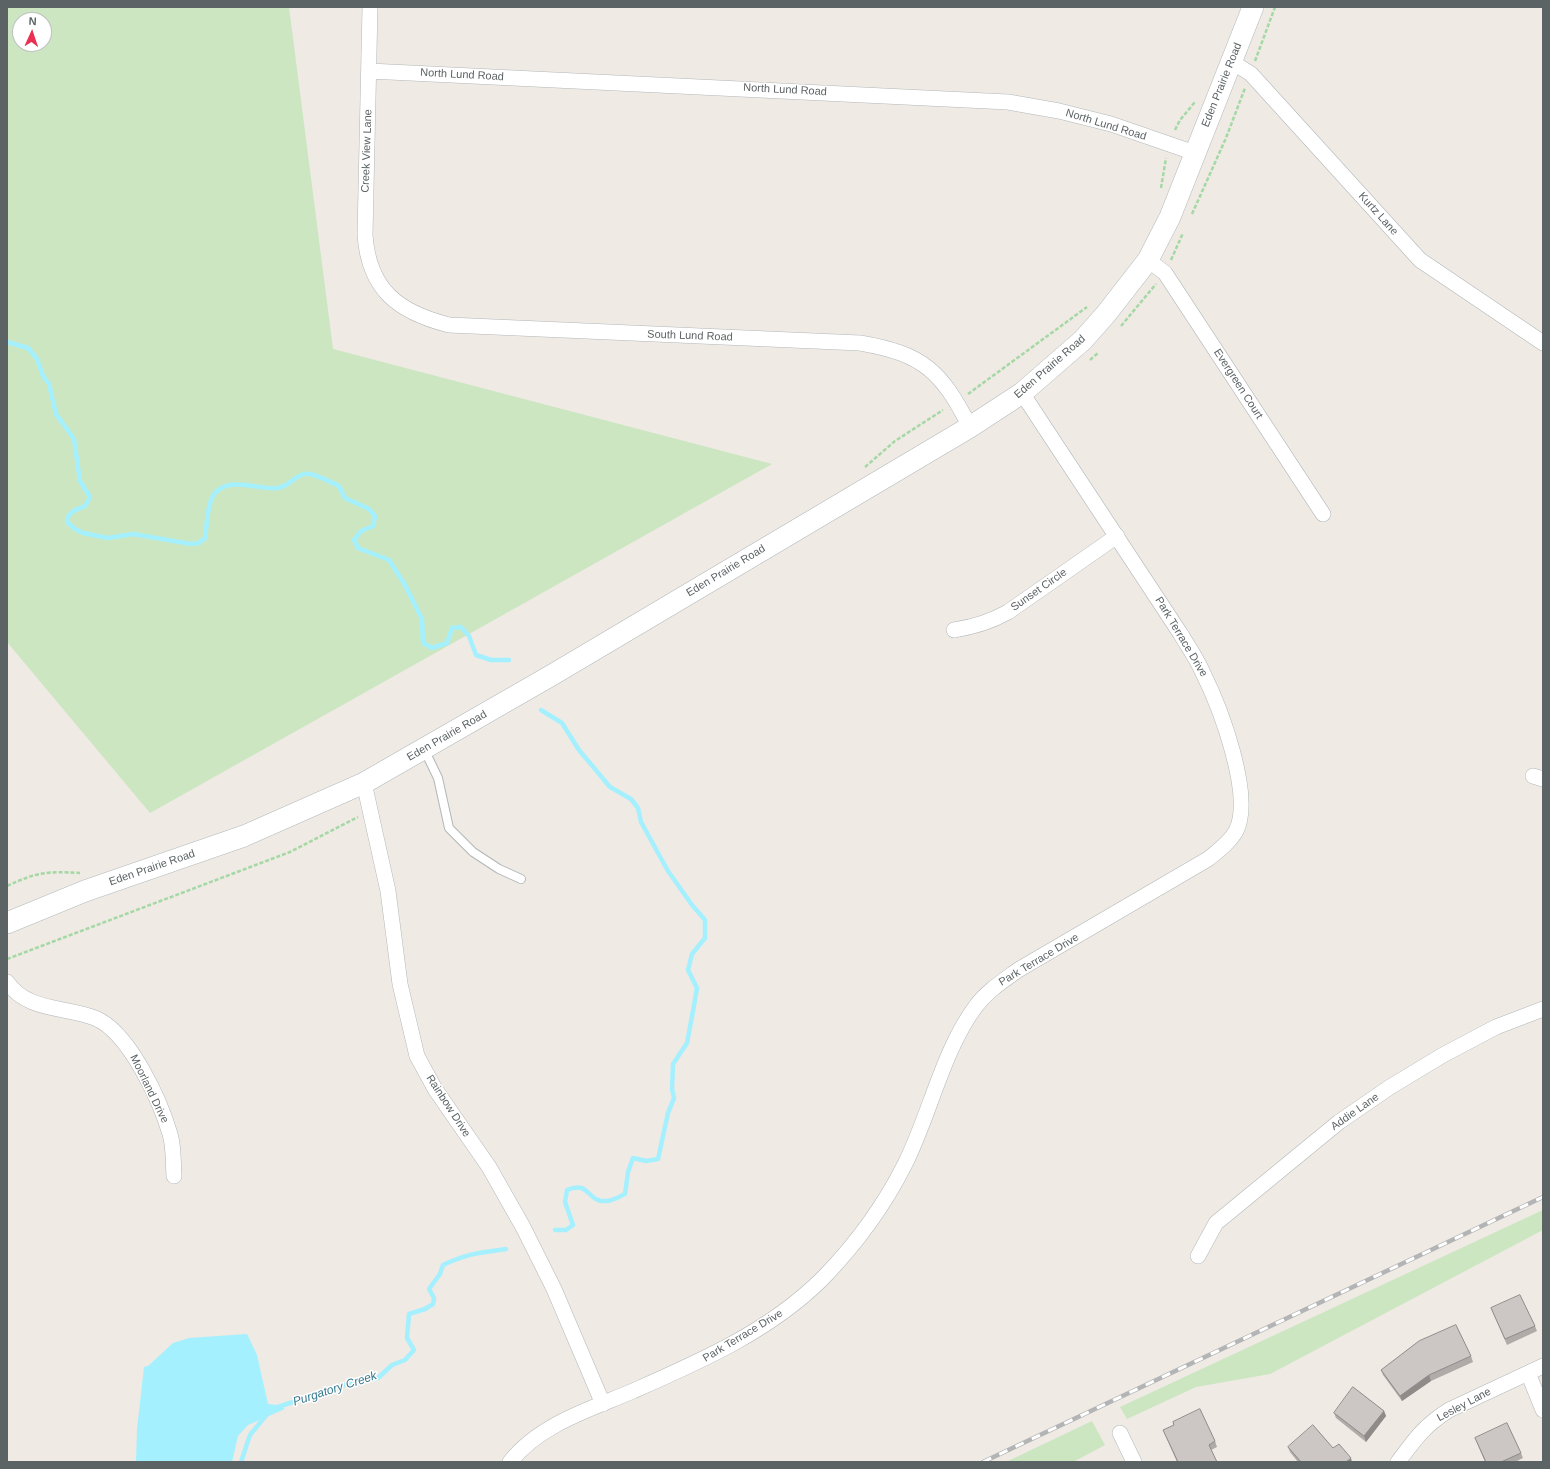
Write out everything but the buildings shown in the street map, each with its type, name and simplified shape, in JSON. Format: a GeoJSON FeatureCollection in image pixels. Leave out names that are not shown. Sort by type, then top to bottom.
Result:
{"type":"FeatureCollection","features":[{"type":"Feature","properties":{"kind":"main road","name":"Eden Prairie Road"},"geometry":{"type":"LineString","coordinates":[[7,923],[86,891],[244,836],[364,783],[970,427],[1022,393],[1083,340],[1111,309],[1148,260],[1170,217],[1232,62],[1252,7]]}},
{"type":"Feature","properties":{"kind":"street","name":"Creek View Lane"},"geometry":{"type":"LineString","coordinates":[[370,7],[365,235],[366,255],[374,274],[384,291]]}},
{"type":"Feature","properties":{"kind":"street","name":"Kurtz Lane"},"geometry":{"type":"LineString","coordinates":[[1232,62],[1251,74],[1420,260],[1543,343]]}},
{"type":"Feature","properties":{"kind":"street","name":"North Lund Road"},"geometry":{"type":"LineString","coordinates":[[369,71],[1008,102],[1059,111],[1111,124],[1168,145],[1195,153]]}},
{"type":"Feature","properties":{"kind":"street","name":"Evergreen Court"},"geometry":{"type":"LineString","coordinates":[[1148,260],[1165,273],[1323,514]]}},
{"type":"Feature","properties":{"kind":"street","name":"South Lund Road"},"geometry":{"type":"LineString","coordinates":[[384,291],[408,310],[425,319],[449,325],[860,343],[886,347],[911,356],[933,371],[950,390],[970,427]]}},
{"type":"Feature","properties":{"kind":"street","name":"Park Terrace Drive"},"geometry":{"type":"LineString","coordinates":[[510,1462],[538,1436],[565,1419],[603,1404],[707,1358],[748,1335],[788,1309],[817,1283],[854,1243],[882,1205],[905,1164],[962,1026],[977,1004],[996,986],[1018,970],[1208,859],[1224,846],[1236,830],[1241,810],[1241,791],[1220,714],[1203,672],[1117,536],[1022,393]]}},
{"type":"Feature","properties":{"kind":"street","name":"Sunset Circle"},"geometry":{"type":"LineString","coordinates":[[954,630],[973,627],[1003,615],[1117,536]]}},
{"type":"Feature","properties":{"kind":"street","name":"Rainbow Drive"},"geometry":{"type":"LineString","coordinates":[[364,783],[388,891],[400,984],[417,1056],[435,1089],[489,1167],[523,1227],[554,1289],[603,1404]]}},
{"type":"Feature","properties":{"kind":"street","name":"Moorland Drive"},"geometry":{"type":"LineString","coordinates":[[7,982],[21,996],[37,1005],[77,1012],[97,1019],[114,1032],[128,1047],[140,1065],[168,1128],[173,1156],[174,1176]]}},
{"type":"Feature","properties":{"kind":"street","name":"Addie Lane"},"geometry":{"type":"LineString","coordinates":[[1198,1256],[1216,1223],[1339,1122],[1390,1087],[1443,1055],[1496,1027],[1543,1009]]}},
{"type":"Feature","properties":{"kind":"street","name":"Lesley Lane"},"geometry":{"type":"LineString","coordinates":[[1398,1462],[1422,1430],[1449,1410],[1543,1366]]}},
{"type":"Feature","properties":{"kind":"street"},"geometry":{"type":"LineString","coordinates":[[1528,1373],[1543,1410]]}},
{"type":"Feature","properties":{"kind":"street"},"geometry":{"type":"LineString","coordinates":[[1120,1433],[1134,1462]]}},
{"type":"Feature","properties":{"kind":"lane"},"geometry":{"type":"LineString","coordinates":[[424,749],[438,778],[449,828],[473,852],[499,869],[520,878]]}},
{"type":"Feature","properties":{"kind":"path"},"geometry":{"type":"LineString","coordinates":[[1160,195],[1168,145],[1180,120],[1200,97]]}},
{"type":"Feature","properties":{"kind":"path"},"geometry":{"type":"LineString","coordinates":[[862,470],[895,441],[957,401],[1092,303]]}},
{"type":"Feature","properties":{"kind":"path"},"geometry":{"type":"LineString","coordinates":[[7,959],[290,852],[370,810]]}},
{"type":"Feature","properties":{"kind":"path"},"geometry":{"type":"LineString","coordinates":[[7,886],[30,875],[54,871],[87,874]]}},
{"type":"Feature","properties":{"kind":"green space"},"geometry":{"type":"Polygon","coordinates":[[[7,7],[289,7],[333,349],[772,464],[150,813],[7,642],[7,7]]]}},
{"type":"Feature","properties":{"kind":"green space"},"geometry":{"type":"Polygon","coordinates":[[[1543,1210],[1543,1230],[1270,1374],[1196,1387],[1127,1419],[1120,1407],[1543,1210]]]}},
{"type":"Feature","properties":{"kind":"green space"},"geometry":{"type":"Polygon","coordinates":[[[1092,1421],[1105,1445],[1073,1462],[1006,1462],[1092,1421]]]}},
{"type":"Feature","properties":{"kind":"water"},"geometry":{"type":"Polygon","coordinates":[[[247,1334],[257,1355],[268,1404],[278,1405],[285,1409],[248,1425],[238,1436],[232,1462],[136,1462],[137,1429],[144,1367],[148,1366],[173,1343],[189,1338],[247,1334]]]}},
{"type":"Feature","properties":{"kind":"waterway","name":"Purgatory Creek"},"geometry":{"type":"LineString","coordinates":[[7,342],[28,348],[37,359],[43,376],[49,384],[56,414],[74,439],[80,481],[90,497],[85,506],[73,511],[69,515],[67,522],[75,529],[83,533],[108,538],[133,534],[191,544],[199,543],[205,538],[210,502],[215,493],[221,488],[236,484],[277,488],[286,485],[301,475],[314,475],[339,486],[345,498],[369,509],[375,516],[373,526],[361,531],[354,540],[358,548],[389,560],[405,585],[422,619],[423,643],[432,648],[447,643],[452,628],[461,627],[469,636],[476,655],[491,660],[509,660]]}},
{"type":"Feature","properties":{"kind":"waterway","name":"Purgatory Creek"},"geometry":{"type":"LineString","coordinates":[[541,710],[562,723],[579,750],[610,787],[631,799],[638,808],[641,822],[668,871],[692,905],[705,920],[705,938],[692,954],[688,970],[697,988],[687,1043],[673,1064],[672,1089],[674,1098],[668,1113],[658,1159],[646,1161],[633,1158],[628,1172],[625,1194],[611,1200],[600,1201],[580,1188],[567,1190],[565,1202],[573,1225],[566,1230],[555,1230]]}},
{"type":"Feature","properties":{"kind":"waterway","name":"Purgatory Creek"},"geometry":{"type":"LineString","coordinates":[[275,1408],[340,1386],[378,1378],[392,1365],[405,1360],[414,1350],[407,1338],[409,1314],[425,1309],[433,1304],[434,1298],[429,1289],[440,1274],[443,1265],[467,1256],[506,1249]]}},
{"type":"Feature","properties":{"kind":"waterway","name":"Purgatory Creek"},"geometry":{"type":"LineString","coordinates":[[241,1462],[250,1435],[268,1413]]}},
{"type":"Feature","properties":{"kind":"railway"},"geometry":{"type":"LineString","coordinates":[[983,1462],[1543,1197]]}}]}
